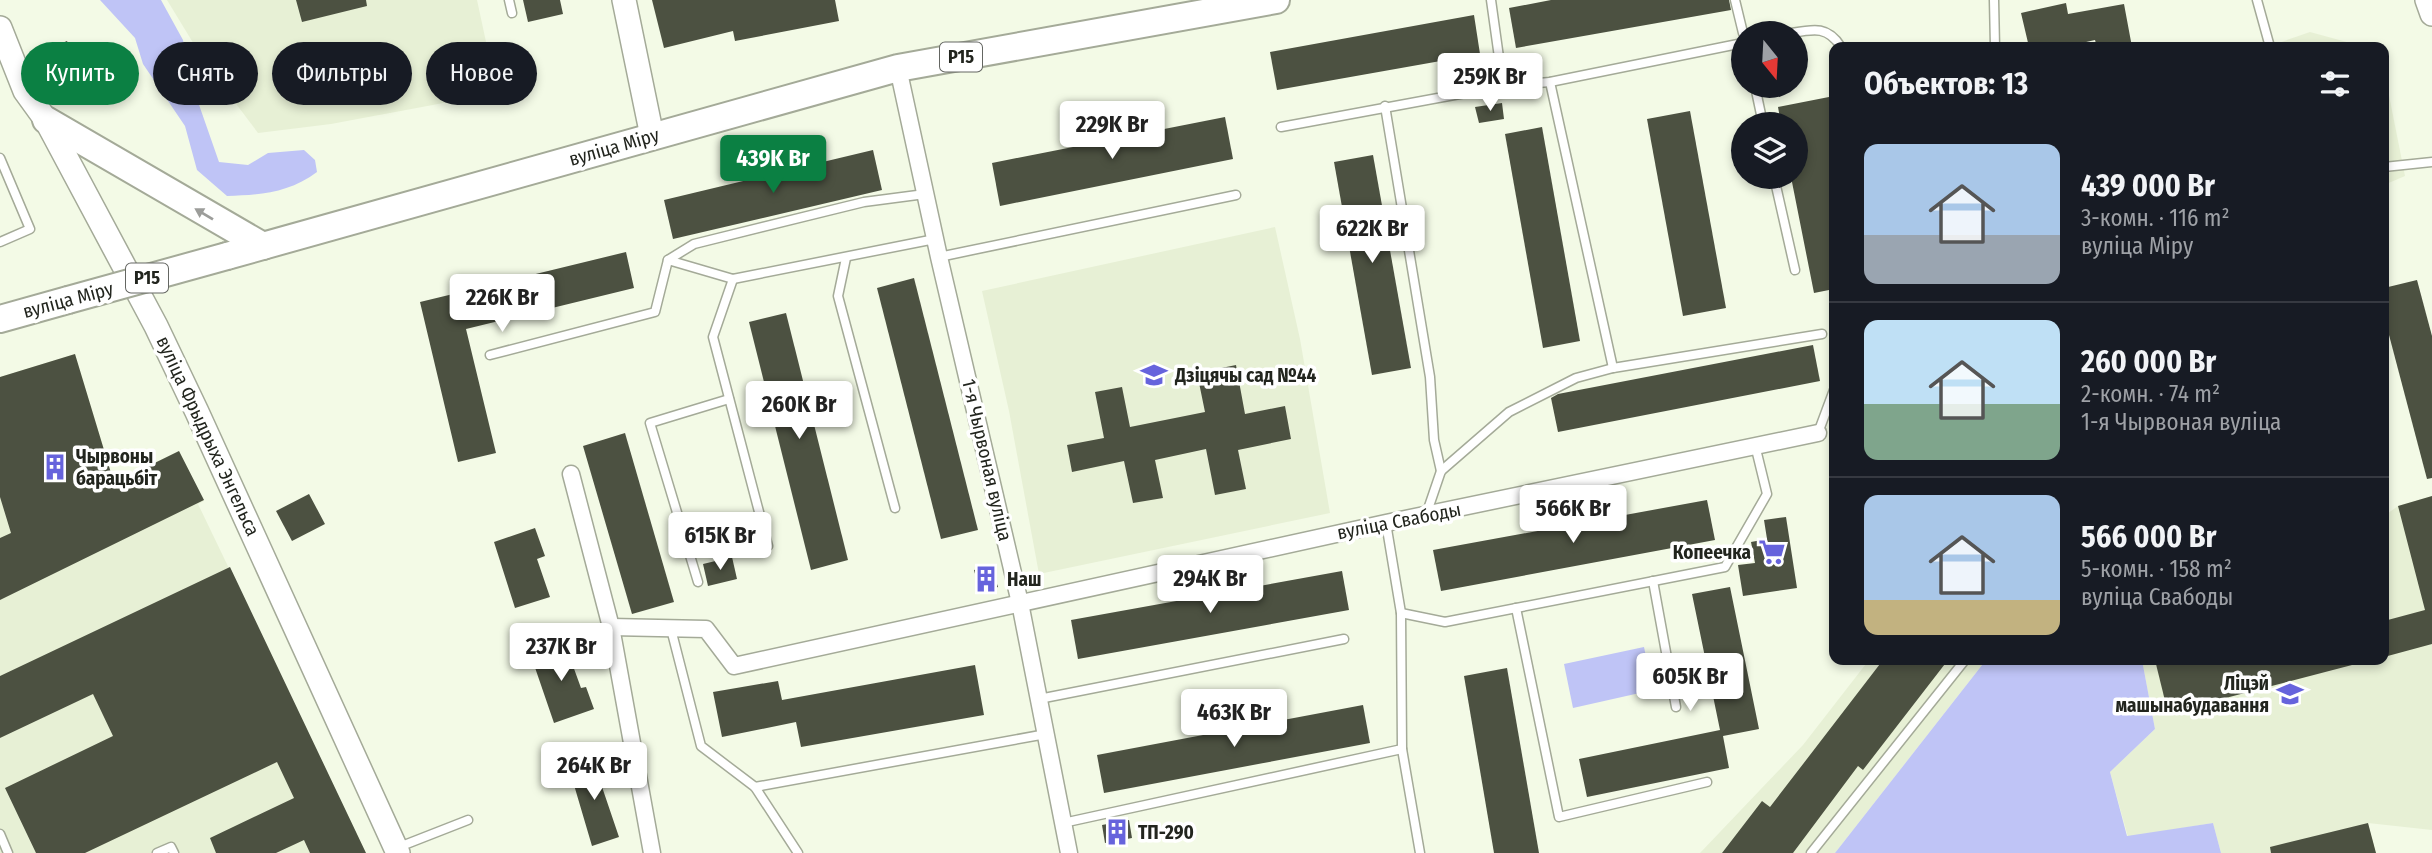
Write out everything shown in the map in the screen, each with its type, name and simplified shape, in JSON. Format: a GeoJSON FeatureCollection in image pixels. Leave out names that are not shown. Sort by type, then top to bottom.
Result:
{"type":"FeatureCollection","features":[{"type":"Feature","properties":{"kind":"main road","name":"вуліца Міру"},"geometry":{"type":"LineString","coordinates":[[0,319],[898,68],[1276,0]]}},
{"type":"Feature","properties":{"kind":"main road"},"geometry":{"type":"LineString","coordinates":[[46,120],[263,246]]}},
{"type":"Feature","properties":{"kind":"street"},"geometry":{"type":"LineString","coordinates":[[624,0],[652,136]]}},
{"type":"Feature","properties":{"kind":"street"},"geometry":{"type":"LineString","coordinates":[[2427,0],[2432,14]]}},
{"type":"Feature","properties":{"kind":"street","name":"вуліца Фрыдрыха Энгельса"},"geometry":{"type":"LineString","coordinates":[[0,28],[25,91],[46,120],[186,388],[397,850]]}},
{"type":"Feature","properties":{"kind":"street","name":"1-я Чырвоная вуліца"},"geometry":{"type":"LineString","coordinates":[[898,68],[1020,603],[1069,853]]}},
{"type":"Feature","properties":{"kind":"street","name":"вуліца Свабоды"},"geometry":{"type":"LineString","coordinates":[[671,629],[706,629],[734,666],[1386,523],[1818,433]]}},
{"type":"Feature","properties":{"kind":"street"},"geometry":{"type":"LineString","coordinates":[[571,474],[611,627],[652,853]]}},
{"type":"Feature","properties":{"kind":"street"},"geometry":{"type":"LineString","coordinates":[[611,627],[671,629]]}},
{"type":"Feature","properties":{"kind":"lane"},"geometry":{"type":"LineString","coordinates":[[509,0],[512,13]]}},
{"type":"Feature","properties":{"kind":"lane"},"geometry":{"type":"LineString","coordinates":[[1491,0],[1503,86]]}},
{"type":"Feature","properties":{"kind":"lane"},"geometry":{"type":"LineString","coordinates":[[1735,0],[1740,21]]}},
{"type":"Feature","properties":{"kind":"lane"},"geometry":{"type":"LineString","coordinates":[[1994,0],[1995,42]]}},
{"type":"Feature","properties":{"kind":"lane"},"geometry":{"type":"LineString","coordinates":[[2257,0],[2269,42]]}},
{"type":"Feature","properties":{"kind":"lane"},"geometry":{"type":"LineString","coordinates":[[1808,30],[1828,31],[1837,42]]}},
{"type":"Feature","properties":{"kind":"lane"},"geometry":{"type":"LineString","coordinates":[[1281,127],[1503,86],[1550,82],[1731,45]]}},
{"type":"Feature","properties":{"kind":"lane"},"geometry":{"type":"LineString","coordinates":[[1550,82],[1613,368]]}},
{"type":"Feature","properties":{"kind":"lane"},"geometry":{"type":"LineString","coordinates":[[1385,106],[1430,377],[1434,440],[1441,471]]}},
{"type":"Feature","properties":{"kind":"lane"},"geometry":{"type":"LineString","coordinates":[[0,158],[30,229],[0,242]]}},
{"type":"Feature","properties":{"kind":"lane"},"geometry":{"type":"LineString","coordinates":[[2389,166],[2432,162]]}},
{"type":"Feature","properties":{"kind":"lane"},"geometry":{"type":"LineString","coordinates":[[1777,189],[1796,270]]}},
{"type":"Feature","properties":{"kind":"lane"},"geometry":{"type":"LineString","coordinates":[[490,355],[655,312],[667,260],[694,244],[864,202],[925,194]]}},
{"type":"Feature","properties":{"kind":"lane"},"geometry":{"type":"LineString","coordinates":[[939,257],[1236,195]]}},
{"type":"Feature","properties":{"kind":"lane"},"geometry":{"type":"LineString","coordinates":[[667,260],[733,279],[935,239]]}},
{"type":"Feature","properties":{"kind":"lane"},"geometry":{"type":"LineString","coordinates":[[846,258],[838,296],[895,508]]}},
{"type":"Feature","properties":{"kind":"lane"},"geometry":{"type":"LineString","coordinates":[[733,279],[713,337],[768,546]]}},
{"type":"Feature","properties":{"kind":"lane"},"geometry":{"type":"LineString","coordinates":[[1425,517],[1441,471],[1509,412],[1576,377],[1613,368],[1822,334]]}},
{"type":"Feature","properties":{"kind":"lane"},"geometry":{"type":"LineString","coordinates":[[698,582],[650,423],[729,399]]}},
{"type":"Feature","properties":{"kind":"lane"},"geometry":{"type":"LineString","coordinates":[[1818,433],[1829,403]]}},
{"type":"Feature","properties":{"kind":"lane"},"geometry":{"type":"LineString","coordinates":[[1401,613],[1445,622],[1725,567],[1767,494],[1755,445]]}},
{"type":"Feature","properties":{"kind":"lane"},"geometry":{"type":"LineString","coordinates":[[1386,523],[1401,613],[1402,749],[1420,853]]}},
{"type":"Feature","properties":{"kind":"lane"},"geometry":{"type":"LineString","coordinates":[[1653,580],[1676,707]]}},
{"type":"Feature","properties":{"kind":"lane"},"geometry":{"type":"LineString","coordinates":[[1516,608],[1559,817],[1707,782]]}},
{"type":"Feature","properties":{"kind":"lane"},"geometry":{"type":"LineString","coordinates":[[671,629],[701,746],[755,787],[799,853]]}},
{"type":"Feature","properties":{"kind":"lane"},"geometry":{"type":"LineString","coordinates":[[1039,699],[1344,639]]}},
{"type":"Feature","properties":{"kind":"lane"},"geometry":{"type":"LineString","coordinates":[[1811,853],[1961,665]]}},
{"type":"Feature","properties":{"kind":"lane"},"geometry":{"type":"LineString","coordinates":[[755,787],[1046,734]]}},
{"type":"Feature","properties":{"kind":"lane"},"geometry":{"type":"LineString","coordinates":[[1063,823],[1402,749]]}},
{"type":"Feature","properties":{"kind":"lane"},"geometry":{"type":"LineString","coordinates":[[397,850],[468,820]]}},
{"type":"Feature","properties":{"kind":"lane"},"geometry":{"type":"LineString","coordinates":[[0,834],[8,853]]}},
{"type":"Feature","properties":{"kind":"lane"},"geometry":{"type":"LineString","coordinates":[[158,853],[171,847],[174,853]]}},
{"type":"Feature","properties":{"kind":"shaded area"},"geometry":{"type":"Polygon","coordinates":[[[100,0],[161,0],[183,42],[153,42],[153,79],[143,64],[139,42],[100,0]]]}},
{"type":"Feature","properties":{"kind":"shaded area"},"geometry":{"type":"Polygon","coordinates":[[[167,0],[477,0],[486,42],[426,42],[426,105],[433,105],[331,124],[258,133],[237,105],[258,105],[258,42],[193,42],[167,0]]]}},
{"type":"Feature","properties":{"kind":"shaded area"},"geometry":{"type":"Polygon","coordinates":[[[2310,32],[2347,42],[2281,42],[2310,32]]]}},
{"type":"Feature","properties":{"kind":"shaded area"},"geometry":{"type":"Polygon","coordinates":[[[2389,95],[2405,176],[2389,183],[2389,95]]]}},
{"type":"Feature","properties":{"kind":"shaded area"},"geometry":{"type":"Polygon","coordinates":[[[171,105],[199,105],[219,162],[248,165],[268,153],[304,150],[315,160],[317,172],[285,189],[263,194],[227,196],[197,170],[185,126],[171,105]]]}},
{"type":"Feature","properties":{"kind":"shaded area","name":"Дзіцячы сад №44"},"geometry":{"type":"Polygon","coordinates":[[[1275,227],[1300,339],[1330,513],[1039,574],[1009,411],[982,291],[1275,227]]]}},
{"type":"Feature","properties":{"kind":"shaded area"},"geometry":{"type":"Polygon","coordinates":[[[75,354],[114,482],[179,451],[204,501],[198,504],[366,853],[0,853],[0,377],[75,354]]]}},
{"type":"Feature","properties":{"kind":"shaded area","name":"Ліцэй машынабудавання"},"geometry":{"type":"Polygon","coordinates":[[[2432,496],[2432,830],[2368,823],[2376,853],[2221,853],[2213,823],[2128,837],[2110,772],[2155,729],[2143,665],[2389,665],[2389,512],[2398,506],[2432,496]]]}},
{"type":"Feature","properties":{"kind":"shaded area"},"geometry":{"type":"Polygon","coordinates":[[[1644,647],[1653,690],[1573,708],[1564,664],[1644,647]]]}},
{"type":"Feature","properties":{"kind":"shaded area"},"geometry":{"type":"Polygon","coordinates":[[[1865,665],[1982,665],[1835,853],[1700,853],[1803,745],[1865,665]]]}},
{"type":"Feature","properties":{"kind":"shaded area"},"geometry":{"type":"Polygon","coordinates":[[[1982,665],[2143,665],[2155,729],[2110,772],[2127,836],[2213,823],[2221,853],[1835,853],[1982,665]]]}},
{"type":"Feature","properties":{"kind":"building"},"geometry":{"type":"Polygon","coordinates":[[[296,0],[366,0],[367,6],[302,22],[296,0]]]}},
{"type":"Feature","properties":{"kind":"building"},"geometry":{"type":"Polygon","coordinates":[[[523,0],[560,0],[563,14],[528,22],[523,0]]]}},
{"type":"Feature","properties":{"kind":"building"},"geometry":{"type":"Polygon","coordinates":[[[652,0],[835,0],[839,21],[735,41],[733,31],[664,48],[652,0]]]}},
{"type":"Feature","properties":{"kind":"building"},"geometry":{"type":"Polygon","coordinates":[[[1551,0],[1729,0],[1731,10],[1516,48],[1509,8],[1551,0]]]}},
{"type":"Feature","properties":{"kind":"building"},"geometry":{"type":"Polygon","coordinates":[[[2066,3],[2068,14],[2124,4],[2131,42],[2028,42],[2021,13],[2066,3]]]}},
{"type":"Feature","properties":{"kind":"building"},"geometry":{"type":"Polygon","coordinates":[[[1474,15],[1480,54],[1277,90],[1270,52],[1474,15]]]}},
{"type":"Feature","properties":{"kind":"building"},"geometry":{"type":"Polygon","coordinates":[[[1829,97],[1829,290],[1814,293],[1793,189],[1808,189],[1808,112],[1779,112],[1778,107],[1829,97]]]}},
{"type":"Feature","properties":{"kind":"building"},"geometry":{"type":"Polygon","coordinates":[[[1502,103],[1504,119],[1479,123],[1475,107],[1502,103]]]}},
{"type":"Feature","properties":{"kind":"building"},"geometry":{"type":"Polygon","coordinates":[[[1690,111],[1726,308],[1683,316],[1647,119],[1690,111]]]}},
{"type":"Feature","properties":{"kind":"building"},"geometry":{"type":"Polygon","coordinates":[[[1225,117],[1233,159],[1000,206],[992,163],[1225,117]]]}},
{"type":"Feature","properties":{"kind":"building"},"geometry":{"type":"Polygon","coordinates":[[[1542,127],[1580,341],[1543,348],[1505,134],[1542,127]]]}},
{"type":"Feature","properties":{"kind":"building"},"geometry":{"type":"Polygon","coordinates":[[[873,150],[882,190],[673,239],[664,200],[873,150]]]}},
{"type":"Feature","properties":{"kind":"building"},"geometry":{"type":"Polygon","coordinates":[[[1373,155],[1411,368],[1372,375],[1334,162],[1373,155]]]}},
{"type":"Feature","properties":{"kind":"building"},"geometry":{"type":"Polygon","coordinates":[[[626,252],[634,288],[466,329],[496,453],[458,462],[420,302],[626,252]]]}},
{"type":"Feature","properties":{"kind":"building"},"geometry":{"type":"Polygon","coordinates":[[[914,278],[978,530],[941,539],[877,288],[914,278]]]}},
{"type":"Feature","properties":{"kind":"building"},"geometry":{"type":"Polygon","coordinates":[[[2417,280],[2432,336],[2432,478],[2427,479],[2389,335],[2389,287],[2417,280]]]}},
{"type":"Feature","properties":{"kind":"building"},"geometry":{"type":"Polygon","coordinates":[[[786,313],[848,560],[811,570],[749,322],[786,313]]]}},
{"type":"Feature","properties":{"kind":"building"},"geometry":{"type":"Polygon","coordinates":[[[1813,345],[1820,381],[1558,432],[1551,398],[1558,394],[1813,345]]]}},
{"type":"Feature","properties":{"kind":"building","name":"Чырвоны барацьбіт"},"geometry":{"type":"Polygon","coordinates":[[[75,354],[114,483],[179,451],[204,500],[0,600],[0,538],[11,533],[0,497],[0,377],[75,354]]]}},
{"type":"Feature","properties":{"kind":"building"},"geometry":{"type":"Polygon","coordinates":[[[1236,365],[1245,414],[1285,406],[1291,439],[1238,450],[1246,489],[1215,495],[1206,449],[1155,460],[1163,498],[1133,503],[1124,461],[1072,472],[1067,445],[1104,438],[1095,392],[1122,387],[1130,427],[1205,412],[1197,373],[1236,365]]]}},
{"type":"Feature","properties":{"kind":"building"},"geometry":{"type":"Polygon","coordinates":[[[625,433],[674,602],[632,614],[583,446],[625,433]]]}},
{"type":"Feature","properties":{"kind":"building"},"geometry":{"type":"Polygon","coordinates":[[[309,494],[325,524],[292,541],[276,511],[309,494]]]}},
{"type":"Feature","properties":{"kind":"building"},"geometry":{"type":"Polygon","coordinates":[[[2432,496],[2432,644],[2389,656],[2389,620],[2425,610],[2398,506],[2432,496]]]}},
{"type":"Feature","properties":{"kind":"building"},"geometry":{"type":"Polygon","coordinates":[[[1707,500],[1715,540],[1441,591],[1433,550],[1707,500]]]}},
{"type":"Feature","properties":{"kind":"building","name":"Копеечка"},"geometry":{"type":"Polygon","coordinates":[[[1786,517],[1797,588],[1743,596],[1738,565],[1755,563],[1751,542],[1767,539],[1764,520],[1786,517]]]}},
{"type":"Feature","properties":{"kind":"building"},"geometry":{"type":"Polygon","coordinates":[[[535,528],[545,556],[537,559],[550,597],[515,608],[494,542],[535,528]]]}},
{"type":"Feature","properties":{"kind":"building"},"geometry":{"type":"Polygon","coordinates":[[[732,557],[737,579],[708,586],[703,564],[732,557]]]}},
{"type":"Feature","properties":{"kind":"building","name":"Наш"},"geometry":{"type":"Polygon","coordinates":[[[991,566],[998,587],[980,593],[974,570],[991,566]]]}},
{"type":"Feature","properties":{"kind":"building"},"geometry":{"type":"Polygon","coordinates":[[[230,567],[366,853],[310,853],[304,840],[276,853],[216,853],[210,838],[294,798],[277,762],[85,853],[36,853],[5,788],[113,736],[93,694],[0,738],[0,676],[230,567]]]}},
{"type":"Feature","properties":{"kind":"building"},"geometry":{"type":"Polygon","coordinates":[[[1342,571],[1349,610],[1078,659],[1071,620],[1342,571]]]}},
{"type":"Feature","properties":{"kind":"building"},"geometry":{"type":"Polygon","coordinates":[[[1730,587],[1759,729],[1723,736],[1729,768],[1587,797],[1579,759],[1720,730],[1692,594],[1730,587]]]}},
{"type":"Feature","properties":{"kind":"building"},"geometry":{"type":"Polygon","coordinates":[[[564,641],[581,688],[586,687],[594,709],[554,723],[530,653],[564,641]]]}},
{"type":"Feature","properties":{"kind":"building"},"geometry":{"type":"Polygon","coordinates":[[[975,665],[984,715],[801,747],[796,722],[722,737],[713,692],[778,681],[782,700],[975,665]]]}},
{"type":"Feature","properties":{"kind":"building"},"geometry":{"type":"Polygon","coordinates":[[[1879,665],[1944,665],[1863,770],[1858,766],[1793,853],[1722,853],[1762,801],[1770,807],[1879,665]]]}},
{"type":"Feature","properties":{"kind":"building"},"geometry":{"type":"Polygon","coordinates":[[[2156,665],[2352,665],[2168,713],[2156,665]]]}},
{"type":"Feature","properties":{"kind":"building"},"geometry":{"type":"Polygon","coordinates":[[[1507,668],[1539,853],[1494,853],[1464,676],[1507,668]]]}},
{"type":"Feature","properties":{"kind":"building"},"geometry":{"type":"Polygon","coordinates":[[[1363,705],[1370,743],[1104,793],[1097,755],[1363,705]]]}},
{"type":"Feature","properties":{"kind":"building"},"geometry":{"type":"Polygon","coordinates":[[[598,759],[604,779],[600,781],[619,837],[592,846],[569,768],[598,759]]]}},
{"type":"Feature","properties":{"kind":"building","name":"ТП-290"},"geometry":{"type":"Polygon","coordinates":[[[1129,820],[1132,838],[1105,843],[1102,825],[1129,820]]]}},
{"type":"Feature","properties":{"kind":"building"},"geometry":{"type":"Polygon","coordinates":[[[2368,823],[2376,853],[2271,853],[2270,847],[2368,823]]]}},
{"type":"Feature","properties":{"kind":"place","name":"Дзіцячы сад №44"},"geometry":{"type":"Point","coordinates":[1154,375]}},
{"type":"Feature","properties":{"kind":"place","name":"Чырвоны барацьбіт"},"geometry":{"type":"Point","coordinates":[55,467]}},
{"type":"Feature","properties":{"kind":"place","name":"Копеечка"},"geometry":{"type":"Point","coordinates":[1772,552]}},
{"type":"Feature","properties":{"kind":"place","name":"Наш"},"geometry":{"type":"Point","coordinates":[986,579]}},
{"type":"Feature","properties":{"kind":"place","name":"Ліцэй машынабудавання"},"geometry":{"type":"Point","coordinates":[2290,694]}},
{"type":"Feature","properties":{"kind":"place","name":"ТП-290"},"geometry":{"type":"Point","coordinates":[1117,832]}}]}
